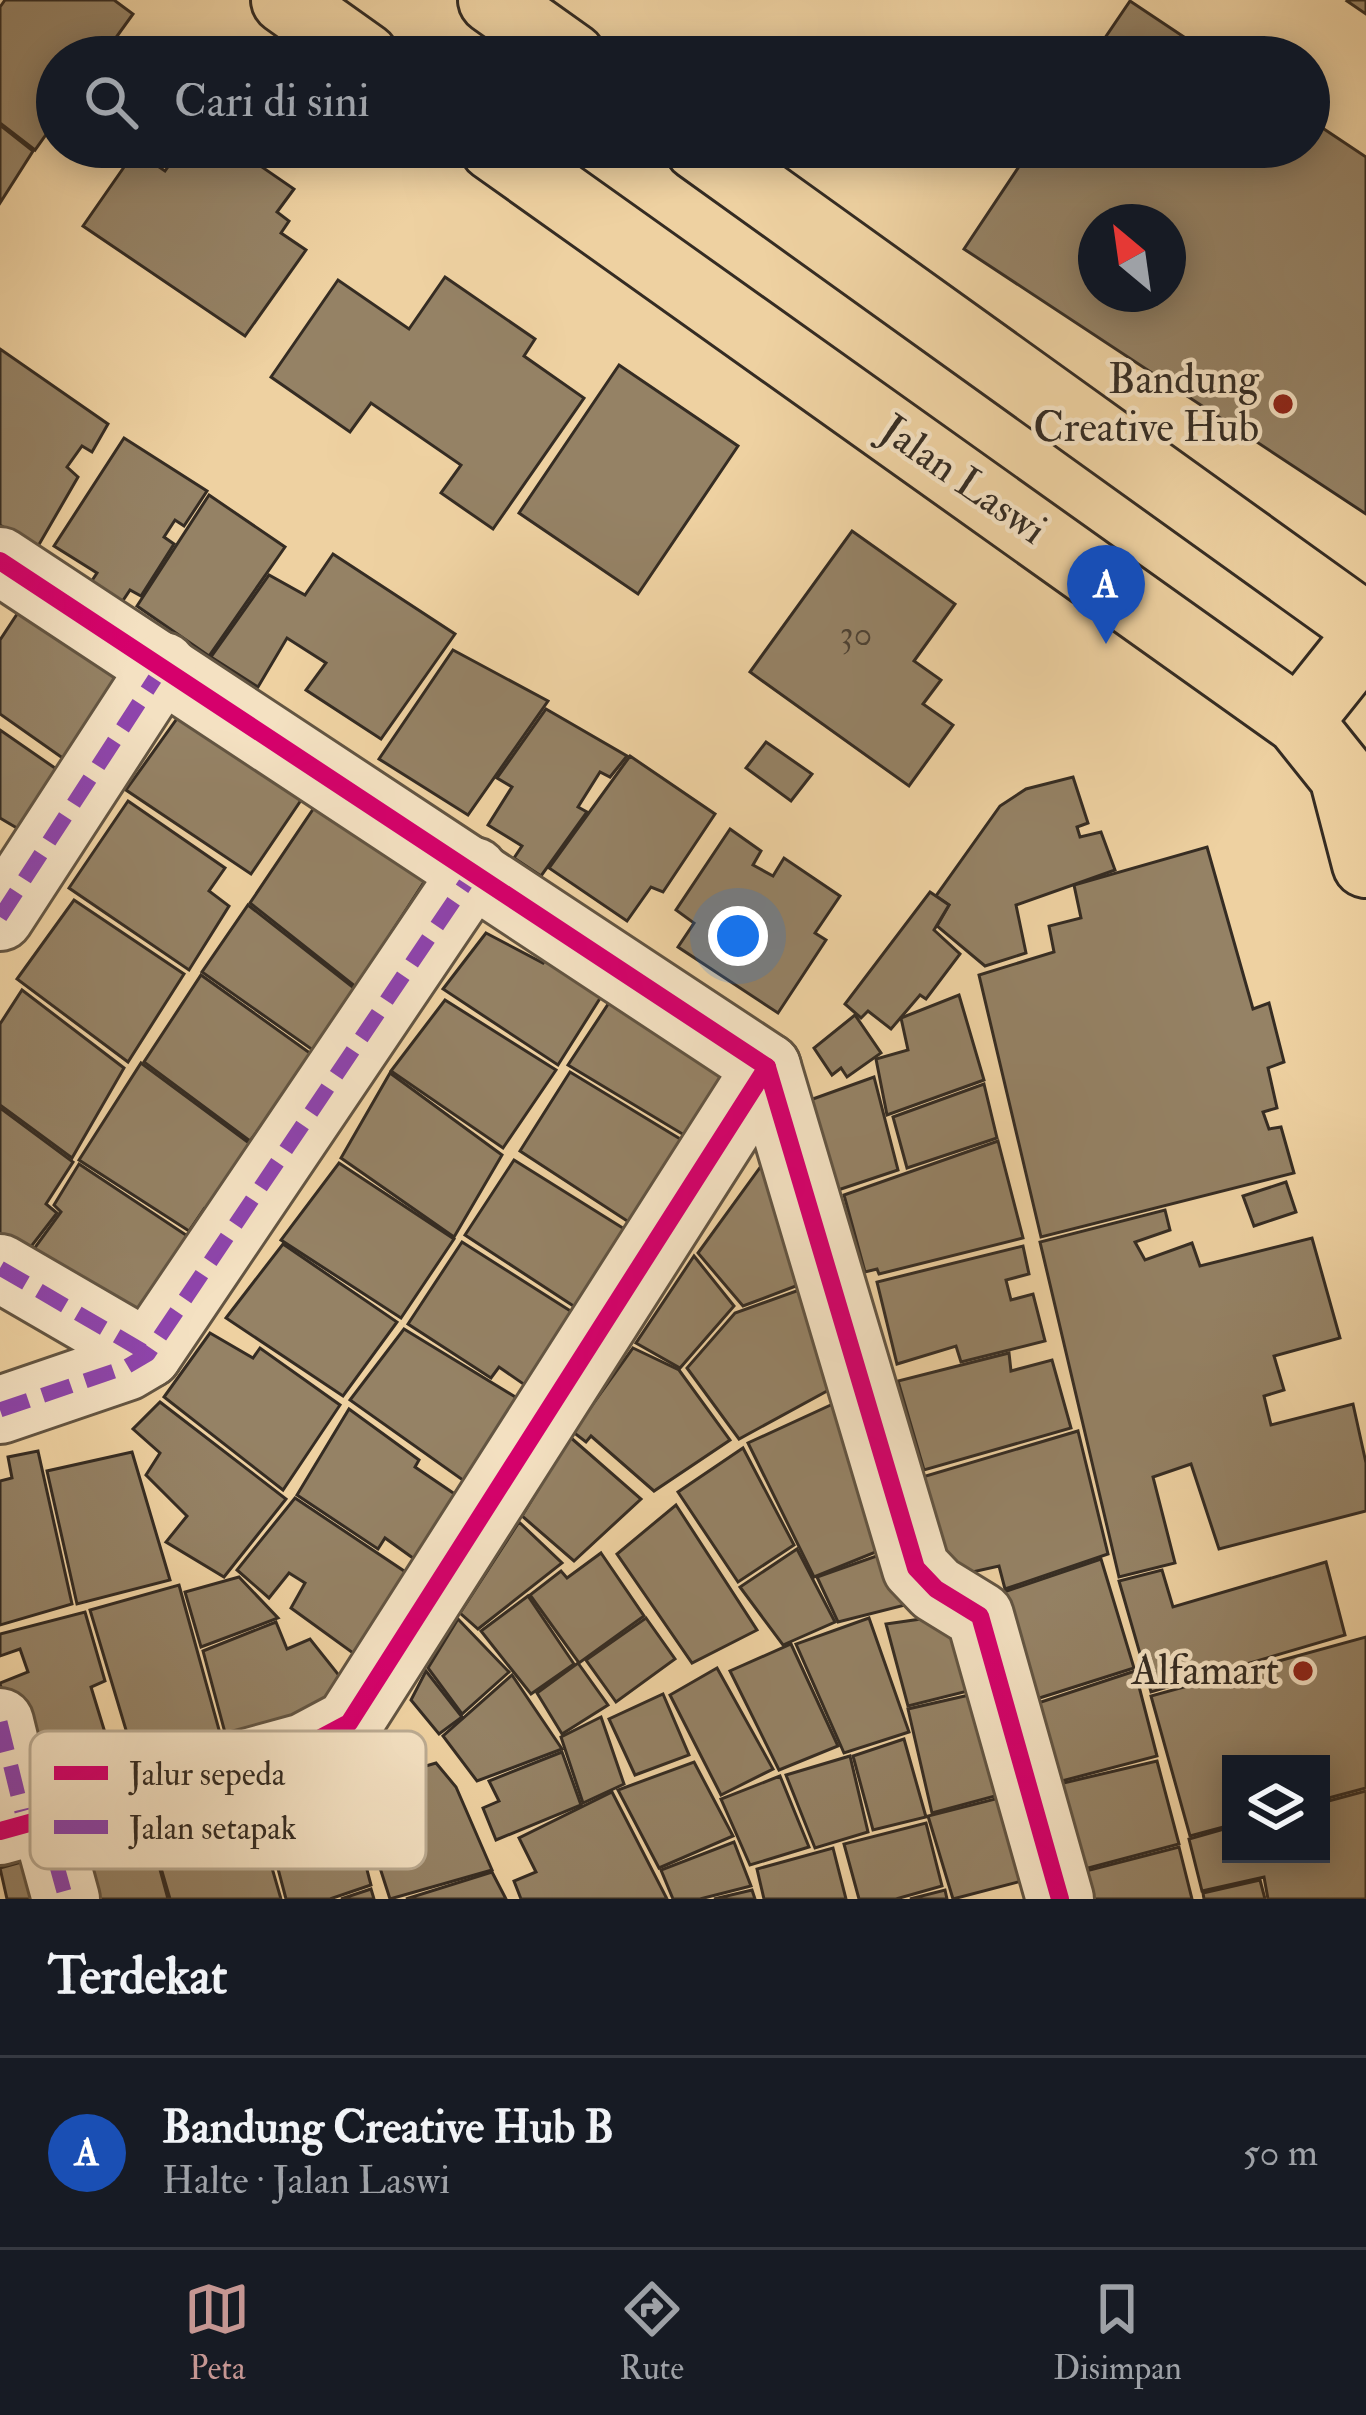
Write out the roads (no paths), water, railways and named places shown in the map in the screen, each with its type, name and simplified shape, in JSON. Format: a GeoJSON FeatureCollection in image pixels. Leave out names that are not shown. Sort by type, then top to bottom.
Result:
{"type":"FeatureCollection","features":[{"type":"Feature","properties":{"kind":"main road"},"geometry":{"type":"LineString","coordinates":[[285,0],[336,36]]}},
{"type":"Feature","properties":{"kind":"main road","name":"Jalan Laswi"},"geometry":{"type":"LineString","coordinates":[[522,168],[1355,763],[1366,864]]}},
{"type":"Feature","properties":{"kind":"main road"},"geometry":{"type":"LineString","coordinates":[[727,168],[1366,627]]}},
{"type":"Feature","properties":{"kind":"main road"},"geometry":{"type":"LineString","coordinates":[[1299,721],[1366,637]]}},
{"type":"Feature","properties":{"kind":"street"},"geometry":{"type":"LineString","coordinates":[[0,561],[767,1067],[916,1568],[936,1589],[980,1616],[1060,1899]]}},
{"type":"Feature","properties":{"kind":"street"},"geometry":{"type":"LineString","coordinates":[[0,917],[163,666]]}},
{"type":"Feature","properties":{"kind":"street"},"geometry":{"type":"LineString","coordinates":[[0,1410],[126,1367],[148,1354],[475,871]]}},
{"type":"Feature","properties":{"kind":"street"},"geometry":{"type":"LineString","coordinates":[[335,1731],[350,1723],[767,1067]]}},
{"type":"Feature","properties":{"kind":"street"},"geometry":{"type":"LineString","coordinates":[[0,1268],[148,1354]]}},
{"type":"Feature","properties":{"kind":"street"},"geometry":{"type":"LineString","coordinates":[[0,1722],[23,1825]]}},
{"type":"Feature","properties":{"kind":"street"},"geometry":{"type":"LineString","coordinates":[[48,1869],[65,1899]]}},
{"type":"Feature","properties":{"kind":"place","name":"Bandung Creative Hub"},"geometry":{"type":"Point","coordinates":[1283,404]}},
{"type":"Feature","properties":{"kind":"place","name":"Bandung Creative Hub B"},"geometry":{"type":"Point","coordinates":[1106,644]}},
{"type":"Feature","properties":{"kind":"place","name":"Alfamart"},"geometry":{"type":"Point","coordinates":[1303,1671]}}]}
